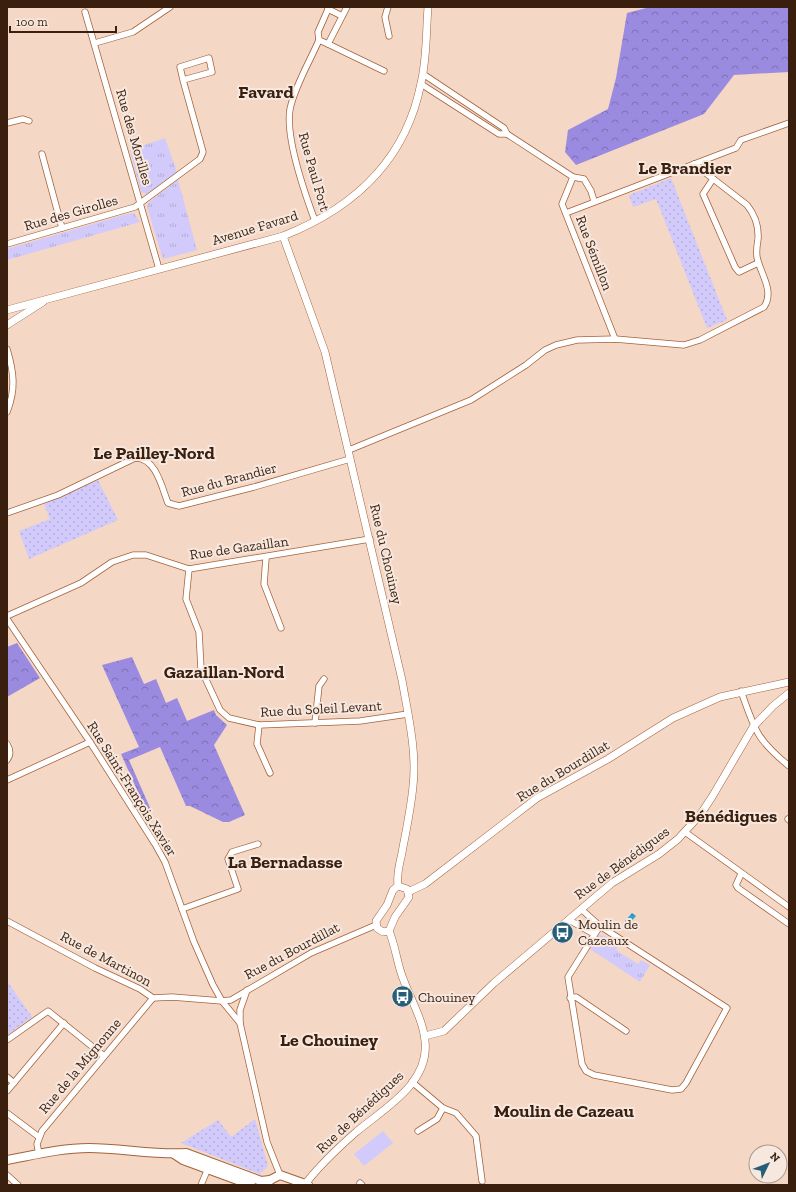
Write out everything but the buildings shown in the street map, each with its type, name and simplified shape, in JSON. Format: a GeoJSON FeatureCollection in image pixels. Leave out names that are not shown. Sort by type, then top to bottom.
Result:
{"type":"FeatureCollection","features":[{"type":"Feature","properties":{"kind":"main road"},"geometry":{"type":"LineString","coordinates":[[7,1160],[39,1154],[88,1148],[174,1154],[261,1181],[268,1182],[280,1175],[307,1184]]}},
{"type":"Feature","properties":{"kind":"main road"},"geometry":{"type":"LineString","coordinates":[[209,1165],[251,1185]]}},
{"type":"Feature","properties":{"kind":"street"},"geometry":{"type":"LineString","coordinates":[[95,42],[136,30],[170,7]]}},
{"type":"Feature","properties":{"kind":"street"},"geometry":{"type":"LineString","coordinates":[[328,44],[347,7]]}},
{"type":"Feature","properties":{"kind":"street"},"geometry":{"type":"LineString","coordinates":[[388,7],[385,17],[388,36]]}},
{"type":"Feature","properties":{"kind":"street","name":"Avenue Favard"},"geometry":{"type":"LineString","coordinates":[[7,310],[29,302],[47,299],[283,236],[316,221],[342,206],[378,174],[393,156],[411,119],[423,74],[428,7]]}},
{"type":"Feature","properties":{"kind":"street","name":"Rue Paul Fort"},"geometry":{"type":"LineString","coordinates":[[316,221],[293,149],[288,123],[290,105],[319,40],[318,32],[329,8],[342,16]]}},
{"type":"Feature","properties":{"kind":"street","name":"Rue des Morilles"},"geometry":{"type":"LineString","coordinates":[[85,12],[95,42],[159,269]]}},
{"type":"Feature","properties":{"kind":"street"},"geometry":{"type":"LineString","coordinates":[[319,40],[384,71]]}},
{"type":"Feature","properties":{"kind":"street"},"geometry":{"type":"LineString","coordinates":[[209,58],[212,72],[183,80],[180,67],[209,58]]}},
{"type":"Feature","properties":{"kind":"street"},"geometry":{"type":"LineString","coordinates":[[423,74],[504,128],[507,134],[574,177],[584,179],[587,182],[594,201]]}},
{"type":"Feature","properties":{"kind":"street","name":"Rue des Girolles"},"geometry":{"type":"LineString","coordinates":[[7,244],[135,207],[202,156],[183,80]]}},
{"type":"Feature","properties":{"kind":"street"},"geometry":{"type":"LineString","coordinates":[[421,84],[499,134],[507,134]]}},
{"type":"Feature","properties":{"kind":"street"},"geometry":{"type":"LineString","coordinates":[[7,123],[23,119],[29,121]]}},
{"type":"Feature","properties":{"kind":"street"},"geometry":{"type":"LineString","coordinates":[[566,213],[594,201],[736,148],[741,140],[789,123]]}},
{"type":"Feature","properties":{"kind":"street"},"geometry":{"type":"LineString","coordinates":[[42,154],[62,228]]}},
{"type":"Feature","properties":{"kind":"street"},"geometry":{"type":"LineString","coordinates":[[349,450],[471,400],[526,365],[545,350],[556,345],[577,340],[615,338],[684,345],[700,340],[764,307],[767,302],[768,292],[758,263],[756,252],[758,228],[753,212],[747,204],[694,164]]}},
{"type":"Feature","properties":{"kind":"street","name":"Rue Sémillon"},"geometry":{"type":"LineString","coordinates":[[574,177],[562,200],[615,338]]}},
{"type":"Feature","properties":{"kind":"street"},"geometry":{"type":"LineString","coordinates":[[713,179],[703,194],[735,267],[740,272],[758,263]]}},
{"type":"Feature","properties":{"kind":"street","name":"Rue du Chouiney"},"geometry":{"type":"LineString","coordinates":[[283,236],[325,352],[402,680],[413,744],[413,785],[403,848],[397,872],[398,886]]}},
{"type":"Feature","properties":{"kind":"street","name":"Avenue Favard"},"geometry":{"type":"LineString","coordinates":[[7,325],[47,299]]}},
{"type":"Feature","properties":{"kind":"street"},"geometry":{"type":"LineString","coordinates":[[7,349],[14,380],[13,398],[7,412]]}},
{"type":"Feature","properties":{"kind":"street","name":"Rue du Brandier"},"geometry":{"type":"LineString","coordinates":[[7,514],[58,495],[135,458],[144,459],[150,463],[168,503],[179,506],[254,487],[350,459]]}},
{"type":"Feature","properties":{"kind":"street","name":"Rue de Gazaillan"},"geometry":{"type":"LineString","coordinates":[[7,618],[81,583],[112,562],[124,557],[146,555],[189,569],[266,558],[370,539]]}},
{"type":"Feature","properties":{"kind":"street"},"geometry":{"type":"LineString","coordinates":[[266,558],[264,584],[281,628]]}},
{"type":"Feature","properties":{"kind":"street","name":"Rue du Soleil Levant"},"geometry":{"type":"LineString","coordinates":[[189,569],[186,599],[199,632],[200,664],[204,677],[220,710],[225,716],[239,722],[259,725],[360,721],[408,714]]}},
{"type":"Feature","properties":{"kind":"street","name":"Rue Saint-François Xavier"},"geometry":{"type":"LineString","coordinates":[[7,618],[90,742],[155,844],[165,862],[194,942],[222,1001],[240,1023]]}},
{"type":"Feature","properties":{"kind":"street"},"geometry":{"type":"LineString","coordinates":[[315,723],[319,686],[324,680]]}},
{"type":"Feature","properties":{"kind":"street","name":"Rue du Bourdillat"},"geometry":{"type":"LineString","coordinates":[[408,892],[425,884],[538,798],[691,709],[720,697],[741,691],[789,682]]}},
{"type":"Feature","properties":{"kind":"street"},"geometry":{"type":"LineString","coordinates":[[741,691],[753,728],[765,744],[789,766]]}},
{"type":"Feature","properties":{"kind":"street","name":"Rue de Bénédigues"},"geometry":{"type":"LineString","coordinates":[[307,1184],[338,1149],[391,1104],[412,1082],[418,1074],[424,1060],[425,1036],[444,1031],[494,983],[612,883],[660,854],[685,832],[712,797],[753,728],[773,706],[789,693]]}},
{"type":"Feature","properties":{"kind":"street"},"geometry":{"type":"LineString","coordinates":[[259,725],[257,744],[270,773]]}},
{"type":"Feature","properties":{"kind":"street"},"geometry":{"type":"LineString","coordinates":[[7,780],[90,742]]}},
{"type":"Feature","properties":{"kind":"street"},"geometry":{"type":"LineString","coordinates":[[7,744],[10,748],[7,760]]}},
{"type":"Feature","properties":{"kind":"street"},"geometry":{"type":"LineString","coordinates":[[685,832],[741,874],[789,907]]}},
{"type":"Feature","properties":{"kind":"street"},"geometry":{"type":"LineString","coordinates":[[182,909],[238,888],[228,859],[232,852],[258,844]]}},
{"type":"Feature","properties":{"kind":"street"},"geometry":{"type":"LineString","coordinates":[[741,874],[736,885],[738,888],[789,924]]}},
{"type":"Feature","properties":{"kind":"street"},"geometry":{"type":"LineString","coordinates":[[389,931],[383,932],[376,925],[377,919],[387,905],[393,890],[398,886],[405,887],[409,897],[395,917],[389,931],[403,980],[425,1036]]}},
{"type":"Feature","properties":{"kind":"street"},"geometry":{"type":"LineString","coordinates":[[581,909],[600,926],[727,1008],[686,1083],[681,1089],[672,1090],[594,1075],[586,1071],[582,1064],[570,998],[568,982],[569,972],[600,926]]}},
{"type":"Feature","properties":{"kind":"street"},"geometry":{"type":"LineString","coordinates":[[569,920],[594,934]]}},
{"type":"Feature","properties":{"kind":"street","name":"Rue de Martinon"},"geometry":{"type":"LineString","coordinates":[[7,921],[95,968],[140,989],[153,998],[172,997],[222,1001]]}},
{"type":"Feature","properties":{"kind":"street","name":"Rue du Bourdillat"},"geometry":{"type":"LineString","coordinates":[[222,1001],[231,1000],[310,953],[376,925]]}},
{"type":"Feature","properties":{"kind":"street","name":"Rue Saint-François Xavier"},"geometry":{"type":"LineString","coordinates":[[247,990],[240,1010],[240,1023],[267,1142],[280,1175]]}},
{"type":"Feature","properties":{"kind":"street"},"geometry":{"type":"LineString","coordinates":[[570,998],[576,997],[626,1031]]}},
{"type":"Feature","properties":{"kind":"street","name":"Rue de la Mignonne"},"geometry":{"type":"LineString","coordinates":[[39,1137],[153,998]]}},
{"type":"Feature","properties":{"kind":"street"},"geometry":{"type":"LineString","coordinates":[[7,1040],[48,1011],[104,1056]]}},
{"type":"Feature","properties":{"kind":"street"},"geometry":{"type":"LineString","coordinates":[[7,1091],[64,1023]]}},
{"type":"Feature","properties":{"kind":"street"},"geometry":{"type":"LineString","coordinates":[[7,1077],[14,1083]]}},
{"type":"Feature","properties":{"kind":"street"},"geometry":{"type":"LineString","coordinates":[[412,1082],[443,1108],[456,1113],[476,1136],[482,1181]]}},
{"type":"Feature","properties":{"kind":"street"},"geometry":{"type":"LineString","coordinates":[[418,1131],[437,1119],[443,1108]]}},
{"type":"Feature","properties":{"kind":"street"},"geometry":{"type":"LineString","coordinates":[[7,1113],[39,1137],[37,1149],[39,1154]]}},
{"type":"Feature","properties":{"kind":"street"},"geometry":{"type":"LineString","coordinates":[[201,1185],[209,1165]]}},
{"type":"Feature","properties":{"kind":"street"},"geometry":{"type":"LineString","coordinates":[[7,1175],[18,1185]]}},
{"type":"Feature","properties":{"kind":"green space"},"geometry":{"type":"Polygon","coordinates":[[[650,7],[789,7],[789,72],[734,75],[704,114],[576,165],[565,152],[568,130],[608,109],[616,78],[627,13],[650,7]]]}},
{"type":"Feature","properties":{"kind":"green space"},"geometry":{"type":"Polygon","coordinates":[[[165,138],[177,172],[147,194],[141,192],[130,150],[165,138]]]}},
{"type":"Feature","properties":{"kind":"green space"},"geometry":{"type":"Polygon","coordinates":[[[671,178],[727,320],[707,328],[656,199],[633,207],[629,195],[671,178]]]}},
{"type":"Feature","properties":{"kind":"green space"},"geometry":{"type":"Polygon","coordinates":[[[178,180],[197,250],[163,259],[147,207],[149,202],[178,180]]]}},
{"type":"Feature","properties":{"kind":"green space"},"geometry":{"type":"Polygon","coordinates":[[[134,213],[140,222],[7,260],[7,249],[134,213]]]}},
{"type":"Feature","properties":{"kind":"green space"},"geometry":{"type":"Polygon","coordinates":[[[98,480],[118,520],[29,559],[19,531],[50,519],[44,504],[98,480]]]}},
{"type":"Feature","properties":{"kind":"green space"},"geometry":{"type":"Polygon","coordinates":[[[17,643],[40,678],[7,697],[7,647],[17,643]]]}},
{"type":"Feature","properties":{"kind":"green space"},"geometry":{"type":"Polygon","coordinates":[[[132,657],[144,684],[156,679],[166,703],[177,698],[187,721],[214,710],[216,715],[227,725],[214,745],[245,815],[229,822],[223,822],[190,806],[186,806],[160,747],[129,760],[151,810],[146,810],[121,754],[139,747],[102,665],[132,657]]]}},
{"type":"Feature","properties":{"kind":"green space"},"geometry":{"type":"Polygon","coordinates":[[[599,935],[605,936],[619,945],[616,950],[638,964],[641,960],[650,965],[640,982],[590,949],[599,935]]]}},
{"type":"Feature","properties":{"kind":"green space"},"geometry":{"type":"Polygon","coordinates":[[[7,981],[32,1017],[7,1035],[7,981]]]}},
{"type":"Feature","properties":{"kind":"green space"},"geometry":{"type":"Polygon","coordinates":[[[255,1119],[268,1166],[260,1174],[181,1143],[218,1120],[231,1137],[255,1119]]]}},
{"type":"Feature","properties":{"kind":"green space"},"geometry":{"type":"Polygon","coordinates":[[[383,1131],[393,1143],[364,1166],[354,1154],[383,1131]]]}},
{"type":"Feature","properties":{"kind":"water"},"geometry":{"type":"Polygon","coordinates":[[[632,913],[636,916],[629,924],[626,924],[625,921],[632,913]]]}},
{"type":"Feature","properties":{"kind":"place","name":"Moulin de Cazeaux"},"geometry":{"type":"Point","coordinates":[563,932]}},
{"type":"Feature","properties":{"kind":"place","name":"Chouiney"},"geometry":{"type":"Point","coordinates":[403,997]}},
{"type":"Feature","properties":{"kind":"district","name":"Favard"},"geometry":{"type":"Point","coordinates":[266,92]}},
{"type":"Feature","properties":{"kind":"district","name":"Le Brandier"},"geometry":{"type":"Point","coordinates":[685,168]}},
{"type":"Feature","properties":{"kind":"district","name":"Le Pailley-Nord"},"geometry":{"type":"Point","coordinates":[154,453]}},
{"type":"Feature","properties":{"kind":"district","name":"Gazaillan-Nord"},"geometry":{"type":"Point","coordinates":[224,672]}},
{"type":"Feature","properties":{"kind":"district","name":"Bénédigues"},"geometry":{"type":"Point","coordinates":[731,816]}},
{"type":"Feature","properties":{"kind":"district","name":"La Bernadasse"},"geometry":{"type":"Point","coordinates":[285,862]}},
{"type":"Feature","properties":{"kind":"district","name":"Le Chouiney"},"geometry":{"type":"Point","coordinates":[329,1040]}},
{"type":"Feature","properties":{"kind":"district","name":"Moulin de Cazeau"},"geometry":{"type":"Point","coordinates":[564,1111]}}]}
